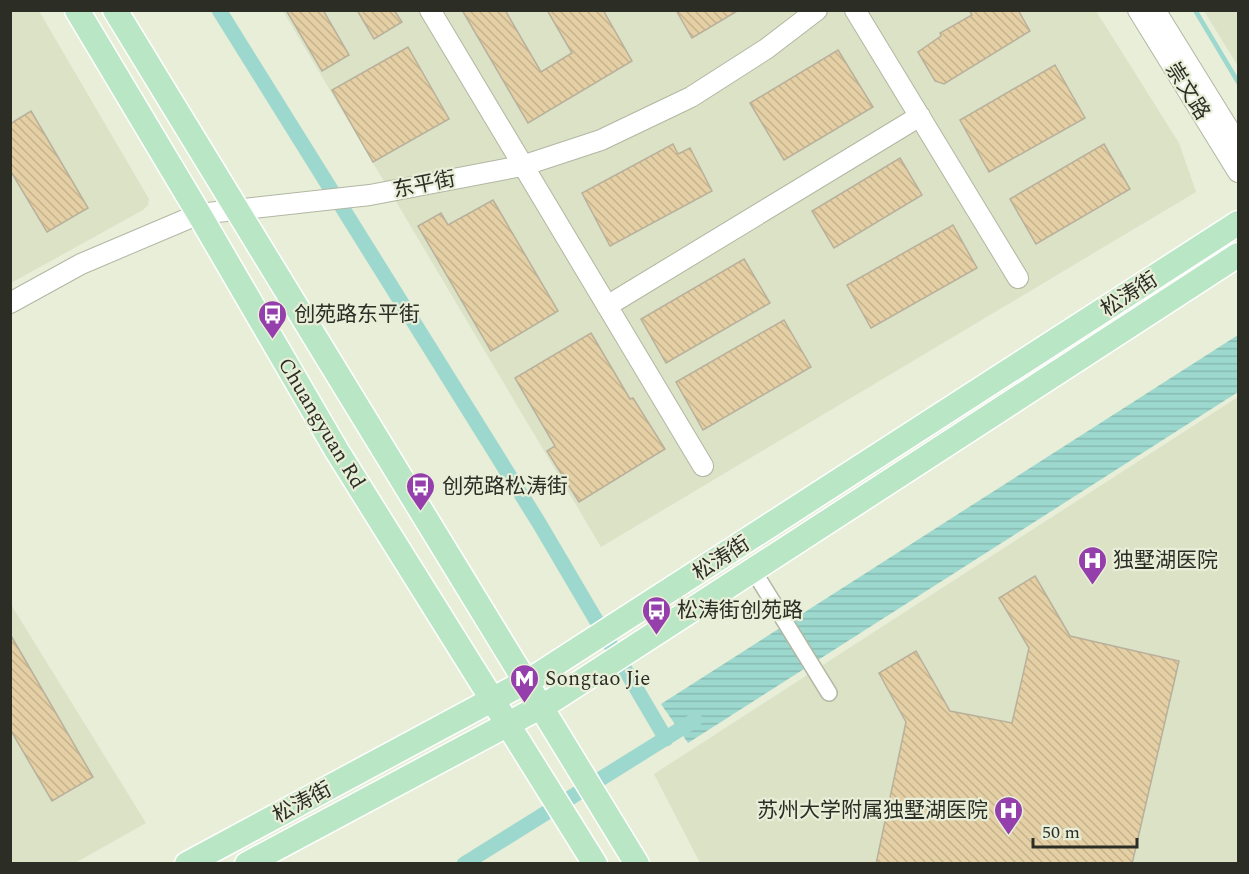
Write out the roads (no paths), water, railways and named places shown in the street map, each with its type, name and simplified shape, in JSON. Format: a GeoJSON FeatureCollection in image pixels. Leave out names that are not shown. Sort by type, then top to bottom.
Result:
{"type":"FeatureCollection","features":[{"type":"Feature","properties":{"kind":"main road","name":"Chuangyuan Rd"},"geometry":{"type":"LineString","coordinates":[[77,10],[200,214],[337,451],[595,864]]}},
{"type":"Feature","properties":{"kind":"main road","name":"Chuangyuan Rd"},"geometry":{"type":"LineString","coordinates":[[115,10],[235,210],[637,864]]}},
{"type":"Feature","properties":{"kind":"main road","name":"松涛街"},"geometry":{"type":"LineString","coordinates":[[187,864],[525,683],[1239,223]]}},
{"type":"Feature","properties":{"kind":"main road","name":"松涛街"},"geometry":{"type":"LineString","coordinates":[[247,864],[540,706],[1239,255]]}},
{"type":"Feature","properties":{"kind":"street"},"geometry":{"type":"LineString","coordinates":[[430,10],[704,466]]}},
{"type":"Feature","properties":{"kind":"street","name":"东平街"},"geometry":{"type":"LineString","coordinates":[[10,303],[81,264],[200,214],[370,195],[522,166],[601,140],[692,97],[766,49],[816,10]]}},
{"type":"Feature","properties":{"kind":"street"},"geometry":{"type":"LineString","coordinates":[[855,10],[1018,278]]}},
{"type":"Feature","properties":{"kind":"street","name":"崇文路"},"geometry":{"type":"LineString","coordinates":[[1138,10],[1239,171]]}},
{"type":"Feature","properties":{"kind":"street","name":"崇文路"},"geometry":{"type":"LineString","coordinates":[[1155,10],[1239,144]]}},
{"type":"Feature","properties":{"kind":"street"},"geometry":{"type":"LineString","coordinates":[[607,306],[920,116]]}},
{"type":"Feature","properties":{"kind":"street"},"geometry":{"type":"LineString","coordinates":[[753,570],[829,693]]}},
{"type":"Feature","properties":{"kind":"water"},"geometry":{"type":"Polygon","coordinates":[[[1238,335],[1238,392],[688,743],[661,704],[1238,335]]]}},
{"type":"Feature","properties":{"kind":"waterway"},"geometry":{"type":"LineString","coordinates":[[219,10],[539,523],[666,739]]}},
{"type":"Feature","properties":{"kind":"waterway"},"geometry":{"type":"LineString","coordinates":[[1195,10],[1238,82]]}},
{"type":"Feature","properties":{"kind":"waterway"},"geometry":{"type":"LineString","coordinates":[[464,864],[695,720]]}},
{"type":"Feature","properties":{"kind":"place","name":"创苑路东平街"},"geometry":{"type":"Point","coordinates":[273,340]}},
{"type":"Feature","properties":{"kind":"place","name":"创苑路松涛街"},"geometry":{"type":"Point","coordinates":[421,512]}},
{"type":"Feature","properties":{"kind":"place","name":"独墅湖医院"},"geometry":{"type":"Point","coordinates":[1092,586]}},
{"type":"Feature","properties":{"kind":"place","name":"松涛街创苑路"},"geometry":{"type":"Point","coordinates":[656,636]}},
{"type":"Feature","properties":{"kind":"place","name":"Songtao Jie"},"geometry":{"type":"Point","coordinates":[524,704]}},
{"type":"Feature","properties":{"kind":"place","name":"苏州大学附属独墅湖医院"},"geometry":{"type":"Point","coordinates":[1009,836]}}]}
